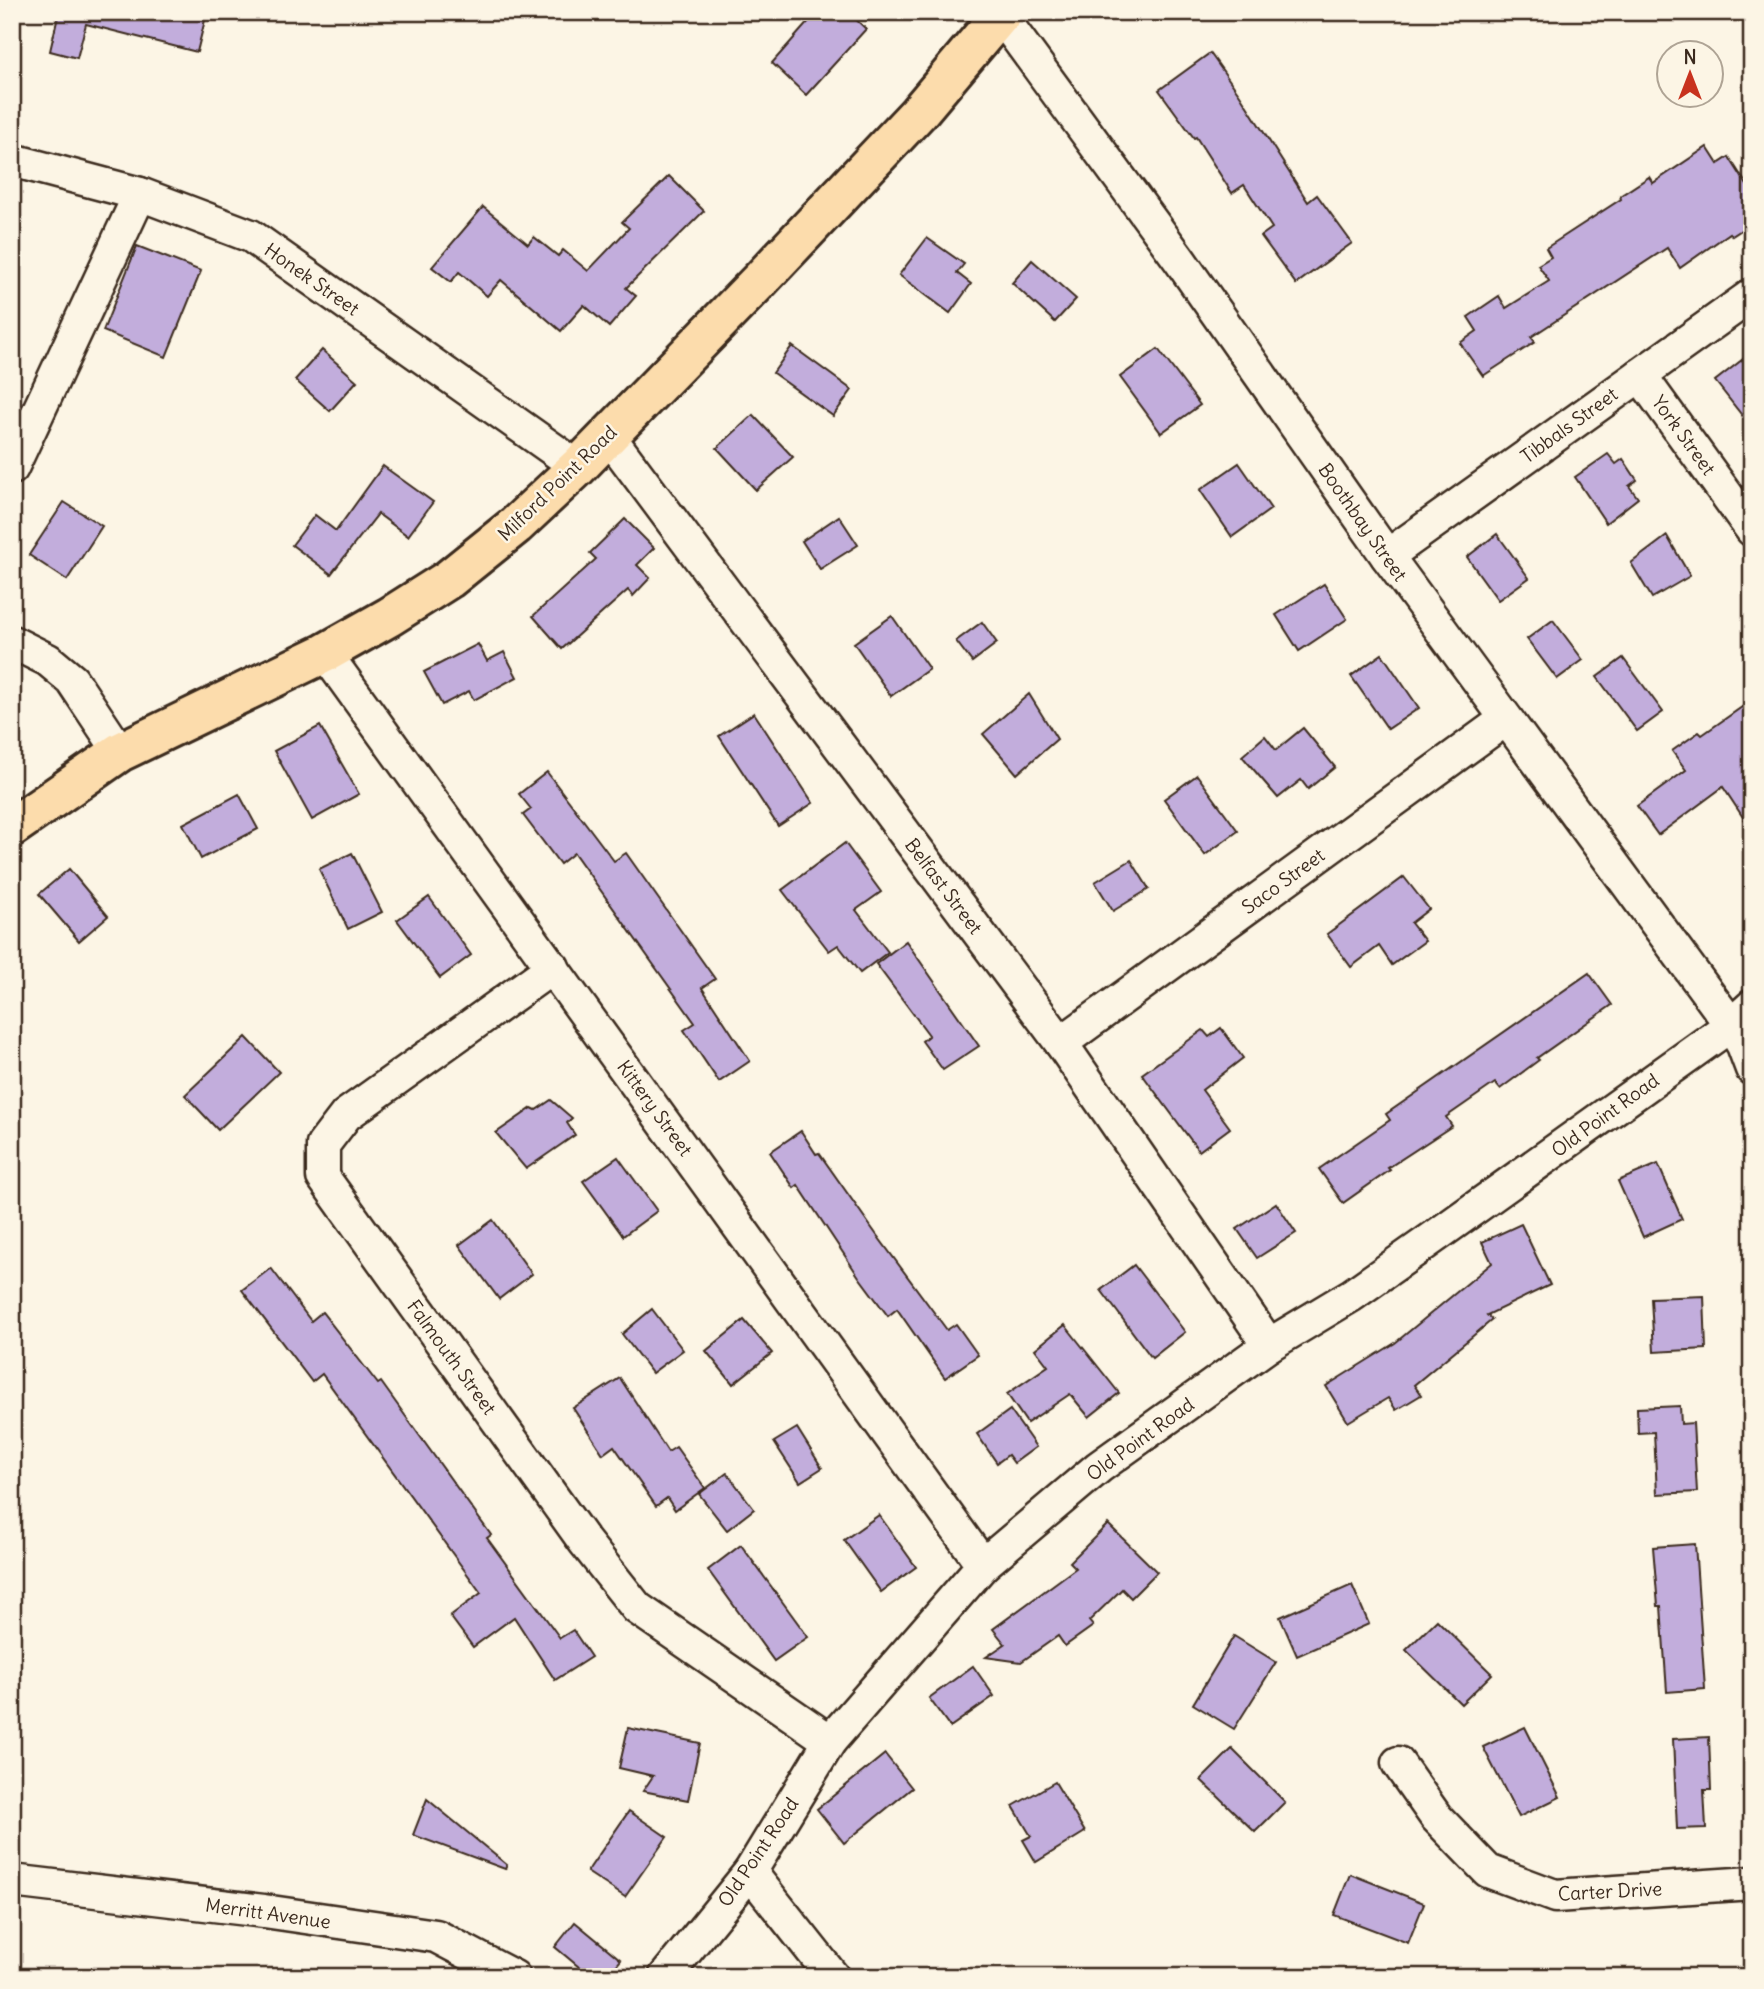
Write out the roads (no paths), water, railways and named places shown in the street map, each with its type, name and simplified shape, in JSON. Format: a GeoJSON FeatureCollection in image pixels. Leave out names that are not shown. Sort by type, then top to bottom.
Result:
{"type":"FeatureCollection","features":[{"type":"Feature","properties":{"kind":"main road","name":"Milford Point Road"},"geometry":{"type":"LineString","coordinates":[[12,827],[120,752],[325,653],[389,617],[449,579],[516,525],[578,467],[761,279],[918,113],[1002,14]]}},
{"type":"Feature","properties":{"kind":"street","name":"Boothbay Street"},"geometry":{"type":"LineString","coordinates":[[1002,14],[1506,719],[1741,1016],[1743,1045],[1752,1069]]}},
{"type":"Feature","properties":{"kind":"street","name":"Honek Street"},"geometry":{"type":"LineString","coordinates":[[12,160],[140,194],[251,236],[578,467]]}},
{"type":"Feature","properties":{"kind":"street"},"geometry":{"type":"LineString","coordinates":[[12,468],[140,194]]}},
{"type":"Feature","properties":{"kind":"street","name":"Tibbals Street"},"geometry":{"type":"LineString","coordinates":[[1387,556],[1752,295]]}},
{"type":"Feature","properties":{"kind":"street","name":"York Street"},"geometry":{"type":"LineString","coordinates":[[1640,375],[1752,530]]}},
{"type":"Feature","properties":{"kind":"street","name":"Belfast Street"},"geometry":{"type":"LineString","coordinates":[[608,435],[1061,1043],[1269,1345]]}},
{"type":"Feature","properties":{"kind":"street"},"geometry":{"type":"LineString","coordinates":[[12,642],[48,660],[72,680],[120,752]]}},
{"type":"Feature","properties":{"kind":"street","name":"Kittery Street"},"geometry":{"type":"LineString","coordinates":[[325,653],[983,1565]]}},
{"type":"Feature","properties":{"kind":"street","name":"Saco Street"},"geometry":{"type":"LineString","coordinates":[[1061,1043],[1506,719]]}},
{"type":"Feature","properties":{"kind":"street","name":"Falmouth Street"},"geometry":{"type":"LineString","coordinates":[[553,967],[346,1115],[323,1145],[323,1177],[584,1541],[637,1608],[830,1741]]}},
{"type":"Feature","properties":{"kind":"street","name":"Old Point Road"},"geometry":{"type":"LineString","coordinates":[[666,1977],[750,1872],[830,1741],[983,1565],[1099,1467],[1269,1345],[1363,1287],[1741,1016]]}},
{"type":"Feature","properties":{"kind":"street","name":"Carter Drive"},"geometry":{"type":"LineString","coordinates":[[1398,1763],[1436,1817],[1488,1871],[1555,1896],[1752,1883]]}},
{"type":"Feature","properties":{"kind":"street"},"geometry":{"type":"LineString","coordinates":[[750,1872],[833,1977]]}},
{"type":"Feature","properties":{"kind":"street","name":"Merritt Avenue"},"geometry":{"type":"LineString","coordinates":[[12,1881],[264,1911],[436,1936],[514,1977]]}}]}
